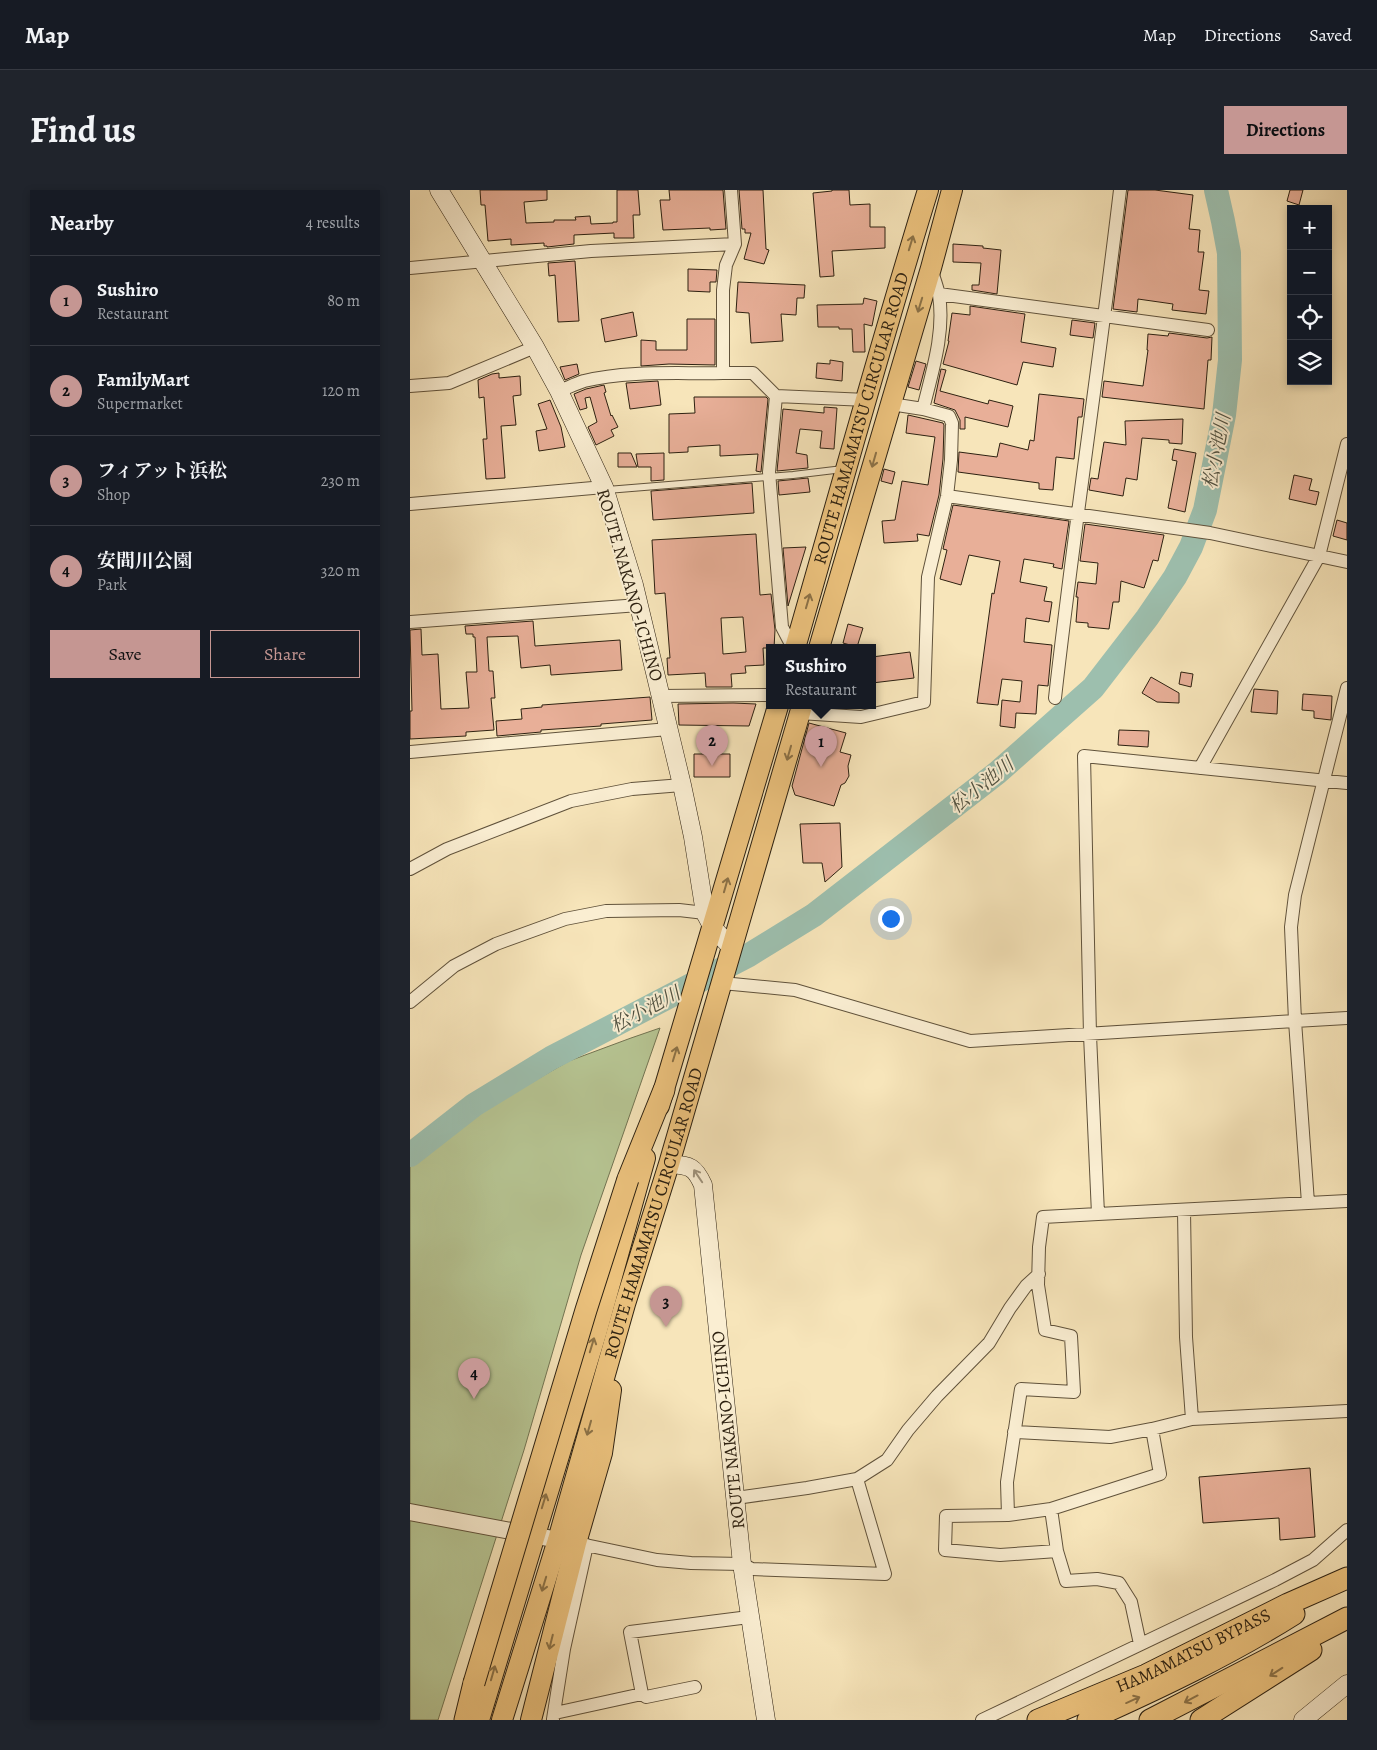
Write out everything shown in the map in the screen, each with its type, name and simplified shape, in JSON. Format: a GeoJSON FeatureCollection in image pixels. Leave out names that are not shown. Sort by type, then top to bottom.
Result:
{"type":"FeatureCollection","features":[{"type":"Feature","properties":{"kind":"highway"},"geometry":{"type":"LineString","coordinates":[[465,1720],[547,1438],[628,1179],[664,1090]]}},
{"type":"Feature","properties":{"kind":"highway"},"geometry":{"type":"LineString","coordinates":[[1088,1720],[1155,1690],[1266,1632],[1347,1579]]}},
{"type":"Feature","properties":{"kind":"highway","name":"HAMAMATSU BYPASS"},"geometry":{"type":"LineString","coordinates":[[1038,1720],[1146,1675],[1288,1604],[1347,1579]]}},
{"type":"Feature","properties":{"kind":"highway"},"geometry":{"type":"LineString","coordinates":[[1150,1720],[1347,1618]]}},
{"type":"Feature","properties":{"kind":"highway"},"geometry":{"type":"LineString","coordinates":[[1201,1720],[1347,1627]]}},
{"type":"Feature","properties":{"kind":"main road","name":"ROUTE NAKANO-ICHINO"},"geometry":{"type":"LineString","coordinates":[[439,190],[535,347],[559,392],[604,489],[639,605],[682,785],[709,920]]}},
{"type":"Feature","properties":{"kind":"main road","name":"ROUTE HAMAMATSU CIRCULAR ROAD"},"geometry":{"type":"LineString","coordinates":[[795,644],[867,400],[891,309],[928,190]]}},
{"type":"Feature","properties":{"kind":"main road","name":"ROUTE HAMAMATSU CIRCULAR ROAD"},"geometry":{"type":"LineString","coordinates":[[820,644],[931,268],[952,190]]}},
{"type":"Feature","properties":{"kind":"main road","name":"ROUTE HAMAMATSU CIRCULAR ROAD"},"geometry":{"type":"LineString","coordinates":[[479,1720],[597,1330],[664,1090],[702,965],[709,920],[777,709]]}},
{"type":"Feature","properties":{"kind":"main road","name":"ROUTE HAMAMATSU CIRCULAR ROAD"},"geometry":{"type":"LineString","coordinates":[[574,1543],[602,1453],[625,1304],[669,1164],[801,710]]}},
{"type":"Feature","properties":{"kind":"main road"},"geometry":{"type":"LineString","coordinates":[[709,920],[732,948]]}},
{"type":"Feature","properties":{"kind":"main road","name":"ROUTE NAKANO-ICHINO"},"geometry":{"type":"LineString","coordinates":[[669,1164],[690,1166],[698,1173],[704,1184],[742,1564],[766,1720]]}},
{"type":"Feature","properties":{"kind":"main road"},"geometry":{"type":"LineString","coordinates":[[532,1717],[574,1543]]}},
{"type":"Feature","properties":{"kind":"main road"},"geometry":{"type":"LineString","coordinates":[[502,1720],[574,1543]]}},
{"type":"Feature","properties":{"kind":"main road"},"geometry":{"type":"LineString","coordinates":[[1303,1720],[1347,1684]]}},
{"type":"Feature","properties":{"kind":"street"},"geometry":{"type":"LineString","coordinates":[[724,373],[723,290],[726,265],[735,244],[730,190]]}},
{"type":"Feature","properties":{"kind":"street"},"geometry":{"type":"LineString","coordinates":[[1055,698],[1120,190]]}},
{"type":"Feature","properties":{"kind":"street"},"geometry":{"type":"LineString","coordinates":[[410,268],[591,251],[735,244]]}},
{"type":"Feature","properties":{"kind":"street"},"geometry":{"type":"LineString","coordinates":[[923,409],[937,354],[940,313],[939,294],[931,268]]}},
{"type":"Feature","properties":{"kind":"street"},"geometry":{"type":"LineString","coordinates":[[939,294],[1208,330]]}},
{"type":"Feature","properties":{"kind":"street"},"geometry":{"type":"LineString","coordinates":[[410,386],[449,383],[535,347]]}},
{"type":"Feature","properties":{"kind":"street"},"geometry":{"type":"LineString","coordinates":[[559,392],[582,382],[606,377],[646,374],[753,373],[776,396],[867,400]]}},
{"type":"Feature","properties":{"kind":"street"},"geometry":{"type":"LineString","coordinates":[[776,396],[769,477],[782,627],[792,644]]}},
{"type":"Feature","properties":{"kind":"street"},"geometry":{"type":"LineString","coordinates":[[801,710],[861,717],[924,702],[928,576],[947,496],[951,460],[952,423],[949,416],[923,409],[891,404]]}},
{"type":"Feature","properties":{"kind":"street"},"geometry":{"type":"LineString","coordinates":[[1200,768],[1319,556],[1347,444]]}},
{"type":"Feature","properties":{"kind":"street"},"geometry":{"type":"LineString","coordinates":[[410,504],[604,489]]}},
{"type":"Feature","properties":{"kind":"street"},"geometry":{"type":"LineString","coordinates":[[947,496],[1210,533],[1347,562]]}},
{"type":"Feature","properties":{"kind":"street"},"geometry":{"type":"LineString","coordinates":[[410,622],[639,605]]}},
{"type":"Feature","properties":{"kind":"street"},"geometry":{"type":"LineString","coordinates":[[1308,1203],[1295,1021],[1291,927],[1295,895],[1347,688]]}},
{"type":"Feature","properties":{"kind":"street"},"geometry":{"type":"LineString","coordinates":[[660,696],[766,695]]}},
{"type":"Feature","properties":{"kind":"street"},"geometry":{"type":"LineString","coordinates":[[410,752],[668,729]]}},
{"type":"Feature","properties":{"kind":"street"},"geometry":{"type":"LineString","coordinates":[[1098,1214],[1090,1035],[1084,756],[1347,783]]}},
{"type":"Feature","properties":{"kind":"street"},"geometry":{"type":"LineString","coordinates":[[410,868],[446,849],[571,800],[632,789],[682,785]]}},
{"type":"Feature","properties":{"kind":"street"},"geometry":{"type":"LineString","coordinates":[[410,1002],[454,966],[496,944],[565,919],[606,911],[679,910],[709,920]]}},
{"type":"Feature","properties":{"kind":"street"},"geometry":{"type":"LineString","coordinates":[[722,981],[795,990],[970,1041],[1347,1018]]}},
{"type":"Feature","properties":{"kind":"street"},"geometry":{"type":"LineString","coordinates":[[1008,1515],[1007,1482],[1021,1389],[1074,1392],[1071,1336],[1045,1330],[1038,1285],[1039,1247],[1043,1216],[1184,1211],[1347,1200]]}},
{"type":"Feature","properties":{"kind":"street"},"geometry":{"type":"LineString","coordinates":[[1184,1211],[1186,1337],[1192,1419]]}},
{"type":"Feature","properties":{"kind":"street"},"geometry":{"type":"LineString","coordinates":[[736,1498],[857,1479],[887,1460],[908,1430],[937,1396],[990,1343],[1010,1308],[1026,1286],[1039,1274]]}},
{"type":"Feature","properties":{"kind":"street"},"geometry":{"type":"LineString","coordinates":[[1014,1432],[1110,1437],[1192,1419],[1347,1411]]}},
{"type":"Feature","properties":{"kind":"street"},"geometry":{"type":"LineString","coordinates":[[1058,1551],[1000,1555],[945,1550],[946,1516],[1008,1515],[1051,1509],[1160,1474],[1152,1429]]}},
{"type":"Feature","properties":{"kind":"street"},"geometry":{"type":"LineString","coordinates":[[410,1512],[534,1534],[657,1560],[742,1564],[752,1569],[886,1574],[857,1479]]}},
{"type":"Feature","properties":{"kind":"street"},"geometry":{"type":"LineString","coordinates":[[1051,1509],[1058,1551],[1066,1581],[1097,1579],[1119,1583],[1131,1602],[1140,1644]]}},
{"type":"Feature","properties":{"kind":"street"},"geometry":{"type":"LineString","coordinates":[[982,1720],[1275,1580],[1313,1560],[1347,1530]]}},
{"type":"Feature","properties":{"kind":"street"},"geometry":{"type":"LineString","coordinates":[[574,1543],[564,1649],[554,1716],[642,1694],[646,1697],[695,1687]]}},
{"type":"Feature","properties":{"kind":"street"},"geometry":{"type":"LineString","coordinates":[[642,1694],[630,1632],[749,1617]]}},
{"type":"Feature","properties":{"kind":"lane"},"geometry":{"type":"LineString","coordinates":[[604,489],[769,477],[826,472],[847,468]]}},
{"type":"Feature","properties":{"kind":"green space"},"geometry":{"type":"Polygon","coordinates":[[[660,1028],[581,1255],[524,1450],[438,1720],[410,1720],[410,1166],[452,1131],[569,1061],[660,1028]]]}},
{"type":"Feature","properties":{"kind":"building"},"geometry":{"type":"Polygon","coordinates":[[[480,190],[547,190],[547,200],[524,202],[526,223],[576,220],[575,217],[590,216],[591,224],[617,222],[617,190],[638,190],[640,215],[633,215],[634,238],[614,238],[614,233],[574,235],[574,244],[547,247],[544,246],[544,243],[511,245],[511,239],[488,241],[485,205],[481,205],[480,190]]]}},
{"type":"Feature","properties":{"kind":"building"},"geometry":{"type":"Polygon","coordinates":[[[669,190],[723,190],[726,229],[663,230],[660,200],[670,200],[669,190]]]}},
{"type":"Feature","properties":{"kind":"building"},"geometry":{"type":"Polygon","coordinates":[[[739,190],[763,190],[766,249],[769,250],[764,264],[744,259],[751,233],[745,233],[745,229],[742,229],[739,190]]]}},
{"type":"Feature","properties":{"kind":"building"},"geometry":{"type":"Polygon","coordinates":[[[849,190],[850,205],[870,204],[870,227],[885,227],[885,248],[832,251],[834,276],[820,277],[813,193],[849,190]]]}},
{"type":"Feature","properties":{"kind":"building"},"geometry":{"type":"Polygon","coordinates":[[[1128,190],[1155,190],[1193,195],[1189,229],[1200,230],[1198,252],[1204,252],[1199,290],[1209,291],[1206,314],[1172,310],[1173,304],[1138,299],[1137,312],[1113,309],[1128,190]]]}},
{"type":"Feature","properties":{"kind":"building"},"geometry":{"type":"Polygon","coordinates":[[[1290,190],[1303,190],[1299,205],[1287,201],[1290,190]]]}},
{"type":"Feature","properties":{"kind":"building"},"geometry":{"type":"Polygon","coordinates":[[[953,244],[983,246],[983,248],[1001,250],[997,294],[972,290],[972,285],[979,285],[981,263],[953,262],[953,244]]]}},
{"type":"Feature","properties":{"kind":"building"},"geometry":{"type":"Polygon","coordinates":[[[575,261],[579,321],[558,322],[555,275],[549,276],[548,263],[575,261]]]}},
{"type":"Feature","properties":{"kind":"building"},"geometry":{"type":"Polygon","coordinates":[[[688,269],[717,270],[716,282],[710,282],[710,292],[688,291],[688,269]]]}},
{"type":"Feature","properties":{"kind":"building"},"geometry":{"type":"Polygon","coordinates":[[[738,282],[805,285],[804,298],[797,298],[796,315],[781,314],[783,341],[751,343],[749,313],[736,312],[738,282]]]}},
{"type":"Feature","properties":{"kind":"building"},"geometry":{"type":"Polygon","coordinates":[[[864,298],[877,301],[872,326],[864,324],[865,352],[853,352],[852,329],[818,327],[817,305],[863,304],[864,298]]]}},
{"type":"Feature","properties":{"kind":"building"},"geometry":{"type":"Polygon","coordinates":[[[970,306],[1025,314],[1021,342],[1056,348],[1053,367],[1023,362],[1017,385],[943,364],[949,341],[952,313],[970,315],[970,306]]]}},
{"type":"Feature","properties":{"kind":"building"},"geometry":{"type":"Polygon","coordinates":[[[633,312],[637,336],[605,342],[601,319],[633,312]]]}},
{"type":"Feature","properties":{"kind":"building"},"geometry":{"type":"Polygon","coordinates":[[[687,319],[715,319],[715,365],[669,364],[641,366],[641,340],[656,341],[656,350],[687,350],[687,319]]]}},
{"type":"Feature","properties":{"kind":"building"},"geometry":{"type":"Polygon","coordinates":[[[1072,320],[1095,323],[1093,338],[1070,335],[1072,320]]]}},
{"type":"Feature","properties":{"kind":"building"},"geometry":{"type":"Polygon","coordinates":[[[1169,333],[1212,337],[1211,360],[1208,360],[1204,409],[1102,397],[1104,381],[1143,386],[1148,350],[1148,334],[1168,336],[1169,333]]]}},
{"type":"Feature","properties":{"kind":"building"},"geometry":{"type":"Polygon","coordinates":[[[830,360],[843,362],[842,381],[816,378],[817,363],[830,364],[830,360]]]}},
{"type":"Feature","properties":{"kind":"building"},"geometry":{"type":"Polygon","coordinates":[[[916,361],[926,364],[919,390],[908,387],[916,361]]]}},
{"type":"Feature","properties":{"kind":"building"},"geometry":{"type":"Polygon","coordinates":[[[577,364],[579,374],[565,380],[560,367],[577,364]]]}},
{"type":"Feature","properties":{"kind":"building"},"geometry":{"type":"Polygon","coordinates":[[[941,369],[946,370],[940,391],[988,404],[989,400],[1013,406],[1008,427],[965,417],[965,429],[960,429],[960,420],[955,410],[934,403],[941,369]]]}},
{"type":"Feature","properties":{"kind":"building"},"geometry":{"type":"Polygon","coordinates":[[[499,373],[499,378],[520,376],[521,395],[513,396],[516,425],[501,426],[505,478],[486,479],[483,439],[487,439],[484,397],[479,398],[478,380],[499,373]]]}},
{"type":"Feature","properties":{"kind":"building"},"geometry":{"type":"Polygon","coordinates":[[[658,381],[661,405],[630,409],[626,383],[658,381]]]}},
{"type":"Feature","properties":{"kind":"building"},"geometry":{"type":"Polygon","coordinates":[[[604,385],[606,392],[604,393],[611,416],[618,427],[611,430],[614,436],[596,445],[588,427],[597,422],[590,397],[585,398],[587,408],[580,410],[574,394],[604,385]]]}},
{"type":"Feature","properties":{"kind":"building"},"geometry":{"type":"Polygon","coordinates":[[[1039,394],[1084,399],[1082,417],[1078,417],[1074,459],[1056,457],[1053,490],[1039,489],[1039,483],[958,472],[959,452],[997,457],[1000,443],[1028,450],[1030,440],[1034,441],[1039,394]]]}},
{"type":"Feature","properties":{"kind":"building"},"geometry":{"type":"Polygon","coordinates":[[[694,397],[766,397],[768,399],[761,472],[756,471],[758,454],[720,456],[720,445],[688,447],[688,452],[669,453],[669,414],[695,413],[694,397]]]}},
{"type":"Feature","properties":{"kind":"building"},"geometry":{"type":"Polygon","coordinates":[[[550,400],[561,427],[565,447],[539,451],[536,431],[547,429],[538,404],[550,400]]]}},
{"type":"Feature","properties":{"kind":"building"},"geometry":{"type":"Polygon","coordinates":[[[824,407],[837,408],[834,449],[820,448],[822,431],[800,429],[796,453],[807,455],[808,468],[777,471],[783,409],[824,413],[824,407]]]}},
{"type":"Feature","properties":{"kind":"building"},"geometry":{"type":"Polygon","coordinates":[[[908,415],[943,423],[944,425],[939,495],[929,536],[917,534],[918,541],[884,543],[882,521],[895,520],[902,481],[928,485],[935,437],[906,433],[908,415]]]}},
{"type":"Feature","properties":{"kind":"building"},"geometry":{"type":"Polygon","coordinates":[[[1183,419],[1182,444],[1169,443],[1169,440],[1142,438],[1137,480],[1126,478],[1123,496],[1089,490],[1091,478],[1098,479],[1104,442],[1126,445],[1125,421],[1183,419]]]}},
{"type":"Feature","properties":{"kind":"building"},"geometry":{"type":"Polygon","coordinates":[[[1174,449],[1196,453],[1185,512],[1168,508],[1177,461],[1172,460],[1174,449]]]}},
{"type":"Feature","properties":{"kind":"building"},"geometry":{"type":"Polygon","coordinates":[[[618,453],[631,453],[637,467],[618,467],[618,453]]]}},
{"type":"Feature","properties":{"kind":"building"},"geometry":{"type":"Polygon","coordinates":[[[664,453],[664,480],[651,481],[651,467],[638,467],[636,454],[664,453]]]}},
{"type":"Feature","properties":{"kind":"building"},"geometry":{"type":"Polygon","coordinates":[[[884,469],[895,472],[892,484],[881,481],[884,469]]]}},
{"type":"Feature","properties":{"kind":"building"},"geometry":{"type":"Polygon","coordinates":[[[1294,475],[1312,479],[1309,490],[1319,492],[1316,505],[1289,499],[1294,475]]]}},
{"type":"Feature","properties":{"kind":"building"},"geometry":{"type":"Polygon","coordinates":[[[808,478],[810,492],[779,495],[778,481],[808,478]]]}},
{"type":"Feature","properties":{"kind":"building"},"geometry":{"type":"Polygon","coordinates":[[[752,483],[754,513],[653,520],[651,491],[752,483]]]}},
{"type":"Feature","properties":{"kind":"building"},"geometry":{"type":"Polygon","coordinates":[[[953,505],[1069,521],[1062,569],[1053,567],[1054,564],[1024,559],[1020,582],[1047,587],[1044,601],[1052,602],[1049,622],[1026,618],[1024,642],[1052,645],[1048,686],[1038,685],[1036,714],[1016,713],[1015,728],[1000,726],[1002,700],[1020,702],[1022,681],[1002,679],[998,705],[977,703],[992,593],[994,594],[1000,561],[969,555],[961,585],[940,579],[947,550],[943,549],[953,505]]]}},
{"type":"Feature","properties":{"kind":"building"},"geometry":{"type":"Polygon","coordinates":[[[1337,520],[1347,523],[1347,540],[1333,536],[1337,520]]]}},
{"type":"Feature","properties":{"kind":"building"},"geometry":{"type":"Polygon","coordinates":[[[1085,524],[1164,535],[1158,561],[1153,560],[1144,588],[1121,581],[1119,602],[1113,602],[1109,629],[1088,627],[1088,623],[1076,622],[1078,582],[1096,584],[1098,563],[1080,561],[1085,524]]]}},
{"type":"Feature","properties":{"kind":"building"},"geometry":{"type":"Polygon","coordinates":[[[756,534],[760,595],[771,594],[775,630],[774,644],[766,644],[766,648],[763,648],[764,665],[745,666],[746,673],[731,674],[732,687],[706,687],[705,673],[668,675],[667,658],[670,658],[665,593],[655,594],[652,540],[756,534]],[[743,617],[721,618],[723,654],[746,652],[743,617]]]}},
{"type":"Feature","properties":{"kind":"building"},"geometry":{"type":"Polygon","coordinates":[[[806,547],[788,606],[783,548],[806,547]]]}},
{"type":"Feature","properties":{"kind":"building"},"geometry":{"type":"Polygon","coordinates":[[[533,621],[535,646],[620,640],[622,670],[551,675],[550,665],[521,668],[518,636],[487,637],[489,671],[493,671],[495,698],[491,698],[494,730],[466,732],[466,736],[410,739],[410,711],[412,711],[410,630],[421,629],[422,655],[438,654],[441,709],[469,708],[466,672],[477,672],[475,637],[473,637],[473,634],[466,634],[465,626],[533,621]]]}},
{"type":"Feature","properties":{"kind":"building"},"geometry":{"type":"Polygon","coordinates":[[[848,624],[863,628],[858,644],[843,643],[848,624]]]}},
{"type":"Feature","properties":{"kind":"building"},"geometry":{"type":"Polygon","coordinates":[[[910,652],[914,678],[876,683],[876,656],[910,652]]]}},
{"type":"Feature","properties":{"kind":"building"},"geometry":{"type":"Polygon","coordinates":[[[1181,672],[1193,674],[1191,687],[1179,684],[1181,672]]]}},
{"type":"Feature","properties":{"kind":"building"},"geometry":{"type":"Polygon","coordinates":[[[1151,677],[1179,693],[1179,703],[1157,702],[1142,693],[1151,677]]]}},
{"type":"Feature","properties":{"kind":"building"},"geometry":{"type":"Polygon","coordinates":[[[1254,689],[1278,691],[1277,714],[1251,712],[1254,689]]]}},
{"type":"Feature","properties":{"kind":"building"},"geometry":{"type":"Polygon","coordinates":[[[1303,694],[1332,696],[1331,720],[1314,718],[1314,711],[1302,710],[1303,694]]]}},
{"type":"Feature","properties":{"kind":"building"},"geometry":{"type":"Polygon","coordinates":[[[650,697],[652,720],[497,736],[496,721],[522,719],[521,709],[542,707],[542,705],[650,697]]]}},
{"type":"Feature","properties":{"kind":"building"},"geometry":{"type":"Polygon","coordinates":[[[678,704],[756,704],[749,726],[679,725],[678,704]]]}},
{"type":"Feature","properties":{"kind":"building"},"geometry":{"type":"Polygon","coordinates":[[[809,723],[846,733],[840,752],[851,755],[848,766],[849,776],[845,783],[841,785],[834,806],[795,795],[792,786],[809,723]]]}},
{"type":"Feature","properties":{"kind":"building"},"geometry":{"type":"Polygon","coordinates":[[[1119,730],[1149,731],[1148,747],[1118,745],[1119,730]]]}},
{"type":"Feature","properties":{"kind":"building"},"geometry":{"type":"Polygon","coordinates":[[[694,754],[730,754],[730,777],[694,777],[694,754]]]}},
{"type":"Feature","properties":{"kind":"building"},"geometry":{"type":"Polygon","coordinates":[[[840,823],[842,867],[825,882],[822,863],[803,863],[800,824],[840,823]]]}},
{"type":"Feature","properties":{"kind":"building"},"geometry":{"type":"Polygon","coordinates":[[[1310,1468],[1315,1537],[1280,1540],[1279,1518],[1203,1523],[1199,1477],[1310,1468]]]}},
{"type":"Feature","properties":{"kind":"waterway","name":"松小池川"},"geometry":{"type":"LineString","coordinates":[[410,1155],[474,1105],[551,1058],[749,955],[814,915],[997,773],[1093,688],[1147,618],[1175,577],[1191,547],[1205,510],[1224,415],[1230,360],[1229,253],[1216,190]]}},
{"type":"Feature","properties":{"kind":"place","name":"FamilyMart"},"geometry":{"type":"Point","coordinates":[712,766]}},
{"type":"Feature","properties":{"kind":"place","name":"Sushiro"},"geometry":{"type":"Point","coordinates":[821,767]}},
{"type":"Feature","properties":{"kind":"place","name":"フィアット浜松"},"geometry":{"type":"Point","coordinates":[666,1327]}},
{"type":"Feature","properties":{"kind":"place","name":"安間川公園"},"geometry":{"type":"Point","coordinates":[474,1399]}}]}
